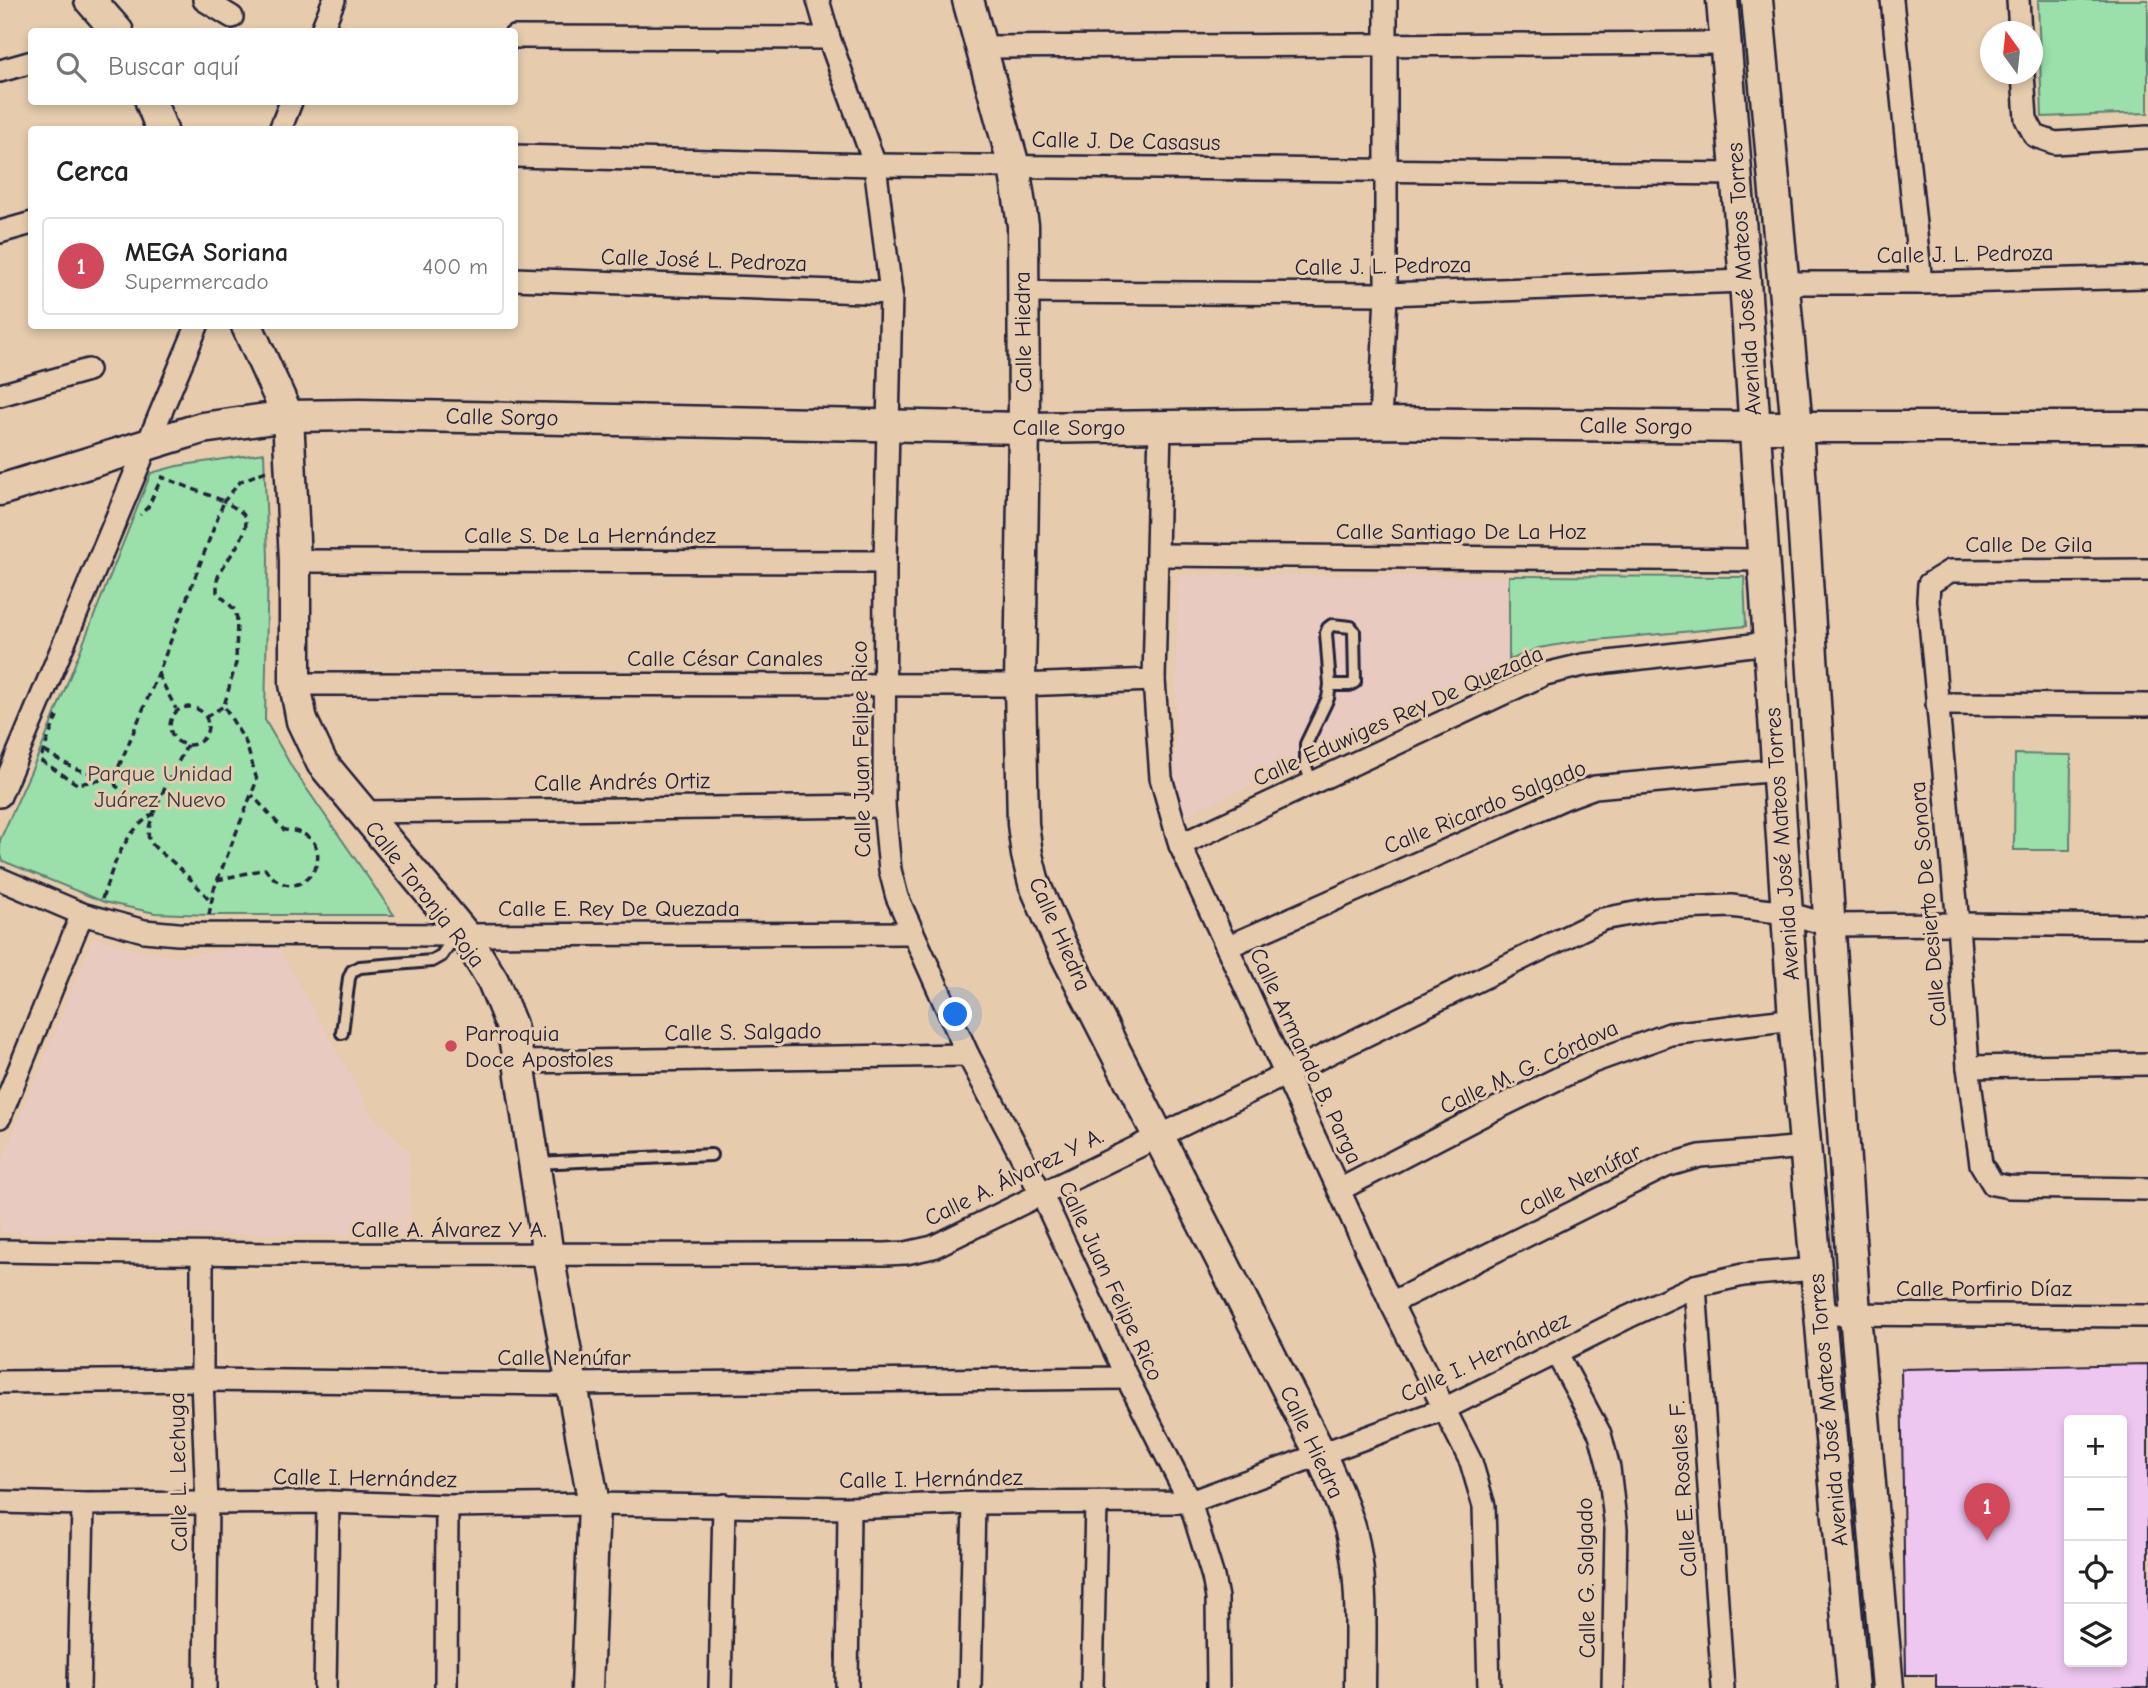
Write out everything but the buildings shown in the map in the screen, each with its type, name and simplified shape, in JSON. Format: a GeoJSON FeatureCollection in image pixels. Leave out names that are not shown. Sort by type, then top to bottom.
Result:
{"type":"FeatureCollection","features":[{"type":"Feature","properties":{"kind":"street"},"geometry":{"type":"LineString","coordinates":[[90,0],[114,28]]}},
{"type":"Feature","properties":{"kind":"street"},"geometry":{"type":"LineString","coordinates":[[204,0],[232,17]]}},
{"type":"Feature","properties":{"kind":"street"},"geometry":{"type":"LineString","coordinates":[[323,28],[334,0]]}},
{"type":"Feature","properties":{"kind":"street","name":"Calle Juan Felipe Rico"},"geometry":{"type":"LineString","coordinates":[[818,0],[875,165],[891,293],[884,806],[890,870],[897,897],[912,933],[968,1055],[1042,1195],[1127,1378],[1191,1502],[1217,1598],[1218,1688]]}},
{"type":"Feature","properties":{"kind":"street","name":"Calle Hiedra"},"geometry":{"type":"LineString","coordinates":[[968,0],[1014,166],[1023,225],[1024,428],[1020,685],[1023,824],[1027,855],[1034,883],[1059,941],[1321,1455],[1350,1529],[1359,1575],[1360,1688]]}},
{"type":"Feature","properties":{"kind":"street"},"geometry":{"type":"LineString","coordinates":[[1380,423],[1386,295],[1386,0]]}},
{"type":"Feature","properties":{"kind":"street","name":"Avenida José Mateos Torres"},"geometry":{"type":"LineString","coordinates":[[1722,0],[1745,281],[1794,1019],[1853,1688]]}},
{"type":"Feature","properties":{"kind":"street","name":"Avenida José Mateos Torres"},"geometry":{"type":"LineString","coordinates":[[1758,0],[1797,427],[1856,1314],[1888,1688]]}},
{"type":"Feature","properties":{"kind":"street"},"geometry":{"type":"LineString","coordinates":[[1892,0],[1921,282]]}},
{"type":"Feature","properties":{"kind":"street"},"geometry":{"type":"LineString","coordinates":[[2018,0],[2019,21]]}},
{"type":"Feature","properties":{"kind":"street"},"geometry":{"type":"LineString","coordinates":[[518,37],[829,38]]}},
{"type":"Feature","properties":{"kind":"street"},"geometry":{"type":"LineString","coordinates":[[982,47],[1726,43]]}},
{"type":"Feature","properties":{"kind":"street"},"geometry":{"type":"LineString","coordinates":[[0,71],[28,63]]}},
{"type":"Feature","properties":{"kind":"street"},"geometry":{"type":"LineString","coordinates":[[2024,84],[2026,119],[2035,136],[2055,143],[2148,137]]}},
{"type":"Feature","properties":{"kind":"street"},"geometry":{"type":"LineString","coordinates":[[152,105],[160,126]]}},
{"type":"Feature","properties":{"kind":"street"},"geometry":{"type":"LineString","coordinates":[[282,126],[290,105]]}},
{"type":"Feature","properties":{"kind":"street","name":"Calle J. De Casasus"},"geometry":{"type":"LineString","coordinates":[[518,156],[875,165],[1737,174]]}},
{"type":"Feature","properties":{"kind":"street"},"geometry":{"type":"LineString","coordinates":[[0,232],[28,224]]}},
{"type":"Feature","properties":{"kind":"street","name":"Calle J. L. Pedroza"},"geometry":{"type":"LineString","coordinates":[[1784,283],[2148,277]]}},
{"type":"Feature","properties":{"kind":"street","name":"Calle José L. Pedroza"},"geometry":{"type":"LineString","coordinates":[[518,279],[891,293]]}},
{"type":"Feature","properties":{"kind":"street","name":"Calle J. L. Pedroza"},"geometry":{"type":"LineString","coordinates":[[1023,292],[1386,295],[1745,281]]}},
{"type":"Feature","properties":{"kind":"street"},"geometry":{"type":"LineString","coordinates":[[0,796],[196,329]]}},
{"type":"Feature","properties":{"kind":"street","name":"Calle Toronja Roja"},"geometry":{"type":"LineString","coordinates":[[248,329],[288,416],[295,561],[295,684],[302,721],[322,763],[460,935],[493,981],[511,1025],[548,1255],[594,1504],[587,1688]]}},
{"type":"Feature","properties":{"kind":"street"},"geometry":{"type":"LineString","coordinates":[[0,395],[88,370]]}},
{"type":"Feature","properties":{"kind":"street","name":"Calle Sorgo"},"geometry":{"type":"LineString","coordinates":[[0,489],[202,428],[288,416],[359,415],[1024,428],[1380,423],[2148,427]]}},
{"type":"Feature","properties":{"kind":"street","name":"Calle Armando B. Parga"},"geometry":{"type":"LineString","coordinates":[[1160,426],[1154,680],[1161,778],[1180,845],[1391,1303],[1471,1461],[1484,1506],[1489,1688]]}},
{"type":"Feature","properties":{"kind":"street","name":"Calle Santiago De La Hoz"},"geometry":{"type":"LineString","coordinates":[[1158,555],[1763,560]]}},
{"type":"Feature","properties":{"kind":"street","name":"Calle S. De La Hernández"},"geometry":{"type":"LineString","coordinates":[[295,561],[886,562]]}},
{"type":"Feature","properties":{"kind":"street","name":"Calle De Gila"},"geometry":{"type":"LineString","coordinates":[[1928,600],[1929,584],[1950,571],[2148,570]]}},
{"type":"Feature","properties":{"kind":"street","name":"Calle Desierto De Sonora"},"geometry":{"type":"LineString","coordinates":[[1928,600],[1958,924],[1968,1067],[1981,1164],[1993,1184],[2008,1188],[2148,1189]]}},
{"type":"Feature","properties":{"kind":"street","name":"Calle Eduwiges Rey De Quezada"},"geometry":{"type":"LineString","coordinates":[[1180,845],[1545,674],[1583,665],[1769,643]]}},
{"type":"Feature","properties":{"kind":"street","name":"Calle César Canales"},"geometry":{"type":"LineString","coordinates":[[295,684],[1020,685],[1154,680]]}},
{"type":"Feature","properties":{"kind":"street"},"geometry":{"type":"LineString","coordinates":[[1937,704],[2148,705]]}},
{"type":"Feature","properties":{"kind":"street","name":"Calle Ricardo Salgado"},"geometry":{"type":"LineString","coordinates":[[1227,947],[1595,787],[1778,770]]}},
{"type":"Feature","properties":{"kind":"street","name":"Calle Andrés Ortiz"},"geometry":{"type":"LineString","coordinates":[[360,811],[884,806]]}},
{"type":"Feature","properties":{"kind":"street","name":"Calle E. Rey De Quezada"},"geometry":{"type":"LineString","coordinates":[[0,879],[89,916],[144,931],[208,935],[912,933]]}},
{"type":"Feature","properties":{"kind":"street","name":"Calle A. Álvarez Y A."},"geometry":{"type":"LineString","coordinates":[[0,1251],[202,1255],[906,1252],[933,1247],[1042,1195],[1285,1073],[1603,919],[1656,909],[1731,906],[1787,913],[1829,925],[2148,926]]}},
{"type":"Feature","properties":{"kind":"street"},"geometry":{"type":"LineString","coordinates":[[0,1117],[89,916]]}},
{"type":"Feature","properties":{"kind":"street","name":"Calle M. G. Córdova"},"geometry":{"type":"LineString","coordinates":[[1339,1190],[1592,1062],[1670,1034],[1794,1019]]}},
{"type":"Feature","properties":{"kind":"street","name":"Calle S. Salgado"},"geometry":{"type":"LineString","coordinates":[[519,1062],[968,1055]]}},
{"type":"Feature","properties":{"kind":"street"},"geometry":{"type":"LineString","coordinates":[[1968,1067],[2148,1064]]}},
{"type":"Feature","properties":{"kind":"street","name":"Calle Nenúfar"},"geometry":{"type":"LineString","coordinates":[[1391,1303],[1666,1166],[1700,1156],[1805,1147]]}},
{"type":"Feature","properties":{"kind":"street","name":"Calle L. Lechuga"},"geometry":{"type":"LineString","coordinates":[[202,1255],[202,1380],[207,1503],[205,1688]]}},
{"type":"Feature","properties":{"kind":"street","name":"Calle I. Hernández"},"geometry":{"type":"LineString","coordinates":[[0,1502],[328,1502],[447,1506],[594,1504],[849,1508],[974,1503],[1191,1502],[1444,1409],[1695,1286],[1743,1275],[1816,1269]]}},
{"type":"Feature","properties":{"kind":"street","name":"Calle E. Rosales F."},"geometry":{"type":"LineString","coordinates":[[1695,1286],[1723,1688]]}},
{"type":"Feature","properties":{"kind":"street","name":"Calle Porfirio Díaz"},"geometry":{"type":"LineString","coordinates":[[1819,1314],[2148,1316]]}},
{"type":"Feature","properties":{"kind":"street","name":"Calle G. Salgado"},"geometry":{"type":"LineString","coordinates":[[1557,1354],[1600,1434],[1609,1468],[1616,1529],[1613,1688]]}},
{"type":"Feature","properties":{"kind":"street","name":"Calle Nenúfar"},"geometry":{"type":"LineString","coordinates":[[0,1381],[571,1384],[1127,1378]]}},
{"type":"Feature","properties":{"kind":"street"},"geometry":{"type":"LineString","coordinates":[[325,1688],[328,1502]]}},
{"type":"Feature","properties":{"kind":"street"},"geometry":{"type":"LineString","coordinates":[[970,1688],[974,1503]]}},
{"type":"Feature","properties":{"kind":"street"},"geometry":{"type":"LineString","coordinates":[[1091,1688],[1096,1503]]}},
{"type":"Feature","properties":{"kind":"street"},"geometry":{"type":"LineString","coordinates":[[79,1688],[83,1504]]}},
{"type":"Feature","properties":{"kind":"street"},"geometry":{"type":"LineString","coordinates":[[720,1688],[724,1505]]}},
{"type":"Feature","properties":{"kind":"street"},"geometry":{"type":"LineString","coordinates":[[446,1688],[447,1506]]}},
{"type":"Feature","properties":{"kind":"street"},"geometry":{"type":"LineString","coordinates":[[847,1688],[849,1508]]}},
{"type":"Feature","properties":{"kind":"lane"},"geometry":{"type":"LineString","coordinates":[[1312,783],[1306,767],[1306,744],[1328,698],[1330,685],[1326,633],[1332,625],[1351,627],[1354,631],[1355,682],[1350,685],[1330,685]]}},
{"type":"Feature","properties":{"kind":"lane"},"geometry":{"type":"LineString","coordinates":[[342,1033],[348,978],[352,971],[360,967],[432,961],[441,956],[460,935]]}},
{"type":"Feature","properties":{"kind":"lane"},"geometry":{"type":"LineString","coordinates":[[534,1163],[711,1156]]}},
{"type":"Feature","properties":{"kind":"path"},"geometry":{"type":"LineString","coordinates":[[153,814],[116,786],[116,772],[158,674],[225,501],[241,481],[264,471],[290,466]]}},
{"type":"Feature","properties":{"kind":"path"},"geometry":{"type":"LineString","coordinates":[[134,522],[148,507],[162,477],[225,501],[242,513],[246,527],[217,580],[217,592],[235,610],[236,663],[224,706],[206,717]]}},
{"type":"Feature","properties":{"kind":"path"},"geometry":{"type":"LineString","coordinates":[[158,674],[177,710]]}},
{"type":"Feature","properties":{"kind":"path"},"geometry":{"type":"LineString","coordinates":[[187,706],[199,709],[206,717],[209,727],[205,736],[197,743],[187,745],[177,741],[170,732],[170,720],[177,710],[187,706]]}},
{"type":"Feature","properties":{"kind":"path"},"geometry":{"type":"LineString","coordinates":[[208,935],[211,900],[217,880],[257,780],[246,743],[224,706]]}},
{"type":"Feature","properties":{"kind":"path"},"geometry":{"type":"LineString","coordinates":[[58,715],[40,760],[77,784],[114,778]]}},
{"type":"Feature","properties":{"kind":"path"},"geometry":{"type":"LineString","coordinates":[[187,745],[153,814],[149,839],[211,900]]}},
{"type":"Feature","properties":{"kind":"path"},"geometry":{"type":"LineString","coordinates":[[44,751],[80,771],[93,774],[116,772]]}},
{"type":"Feature","properties":{"kind":"path"},"geometry":{"type":"LineString","coordinates":[[217,880],[265,869],[272,878],[285,885],[296,885],[308,879],[316,867],[318,854],[314,842],[298,830],[284,830],[252,795]]}},
{"type":"Feature","properties":{"kind":"path"},"geometry":{"type":"LineString","coordinates":[[89,916],[128,835],[153,814]]}},
{"type":"Feature","properties":{"kind":"shaded area"},"geometry":{"type":"Polygon","coordinates":[[[1178,575],[1509,576],[1509,660],[1367,732],[1182,817],[1174,798],[1178,575]]]}},
{"type":"Feature","properties":{"kind":"shaded area"},"geometry":{"type":"Polygon","coordinates":[[[93,937],[138,950],[175,956],[278,946],[373,1116],[409,1151],[411,1235],[0,1233],[0,1166],[93,937]]]}},
{"type":"Feature","properties":{"kind":"green space"},"geometry":{"type":"Polygon","coordinates":[[[2038,0],[2148,0],[2148,113],[2042,117],[2043,21],[2039,21],[2038,0]]]}},
{"type":"Feature","properties":{"kind":"green space","name":"Parque Unidad Juárez Nuevo"},"geometry":{"type":"Polygon","coordinates":[[[264,453],[268,558],[265,720],[293,769],[394,915],[155,913],[104,902],[3,861],[0,840],[41,749],[151,473],[177,466],[264,453]]]}},
{"type":"Feature","properties":{"kind":"green space"},"geometry":{"type":"Polygon","coordinates":[[[1509,576],[1744,577],[1746,626],[1574,642],[1539,648],[1509,660],[1509,576]]]}},
{"type":"Feature","properties":{"kind":"green space"},"geometry":{"type":"Polygon","coordinates":[[[2015,754],[2071,755],[2070,850],[2014,850],[2015,754]]]}},
{"type":"Feature","properties":{"kind":"place","name":"Parroquia Doce Apostoles"},"geometry":{"type":"Point","coordinates":[451,1046]}},
{"type":"Feature","properties":{"kind":"place","name":"MEGA Soriana"},"geometry":{"type":"Point","coordinates":[1987,1541]}}]}
